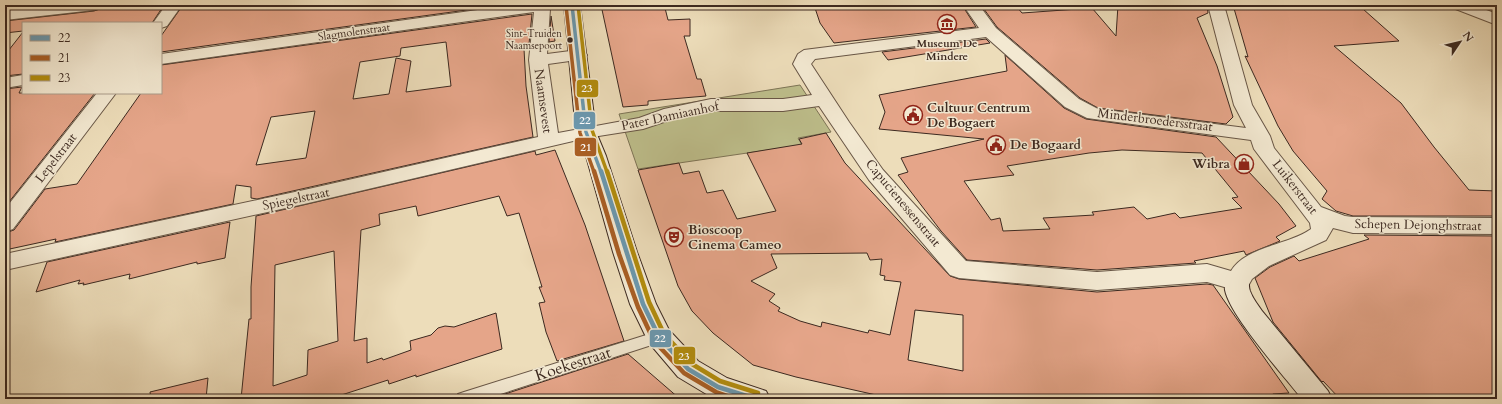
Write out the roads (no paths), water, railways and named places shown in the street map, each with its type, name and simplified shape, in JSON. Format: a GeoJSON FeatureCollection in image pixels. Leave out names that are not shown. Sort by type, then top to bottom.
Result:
{"type":"FeatureCollection","features":[{"type":"Feature","properties":{"kind":"street"},"geometry":{"type":"LineString","coordinates":[[5,15],[94,5]]}},
{"type":"Feature","properties":{"kind":"street"},"geometry":{"type":"LineString","coordinates":[[162,22],[174,5]]}},
{"type":"Feature","properties":{"kind":"street","name":"Naamsevest"},"geometry":{"type":"LineString","coordinates":[[545,5],[538,27],[538,60],[549,141]]}},
{"type":"Feature","properties":{"kind":"street","name":"Slagmolenstraat"},"geometry":{"type":"LineString","coordinates":[[162,59],[545,5]]}},
{"type":"Feature","properties":{"kind":"street"},"geometry":{"type":"LineString","coordinates":[[572,5],[586,132],[596,156],[625,252],[643,304],[659,337],[688,369],[718,387],[756,399]]}},
{"type":"Feature","properties":{"kind":"street","name":"Minderbroedersstraat"},"geometry":{"type":"LineString","coordinates":[[971,5],[990,32],[1072,103],[1094,114],[1219,129],[1260,136]]}},
{"type":"Feature","properties":{"kind":"street","name":"Luikerstraat"},"geometry":{"type":"LineString","coordinates":[[1216,5],[1243,105],[1260,136],[1264,149],[1316,213],[1321,222],[1322,229],[1318,234],[1254,264],[1242,273],[1238,282]]}},
{"type":"Feature","properties":{"kind":"street"},"geometry":{"type":"LineString","coordinates":[[1459,5],[1497,20]]}},
{"type":"Feature","properties":{"kind":"street","name":"Capucienessenstraat"},"geometry":{"type":"LineString","coordinates":[[990,32],[810,54],[804,58],[802,64],[876,175],[959,269],[1097,281],[1207,273],[1238,282]]}},
{"type":"Feature","properties":{"kind":"street","name":"Naamsevest"},"geometry":{"type":"LineString","coordinates":[[538,60],[578,55]]}},
{"type":"Feature","properties":{"kind":"street"},"geometry":{"type":"LineString","coordinates":[[5,82],[22,80]]}},
{"type":"Feature","properties":{"kind":"street","name":"Lepelstraat"},"geometry":{"type":"LineString","coordinates":[[5,224],[107,94]]}},
{"type":"Feature","properties":{"kind":"street","name":"Pater Damiaanhof"},"geometry":{"type":"LineString","coordinates":[[586,132],[643,123],[671,113],[711,105],[783,105],[825,99]]}},
{"type":"Feature","properties":{"kind":"street","name":"Spiegelstraat"},"geometry":{"type":"LineString","coordinates":[[5,262],[304,197],[586,132]]}},
{"type":"Feature","properties":{"kind":"street","name":"Schepen Dejonghstraat"},"geometry":{"type":"LineString","coordinates":[[1316,213],[1353,225],[1497,226]]}},
{"type":"Feature","properties":{"kind":"street"},"geometry":{"type":"LineString","coordinates":[[1238,282],[1237,289],[1241,300],[1253,318],[1318,399]]}},
{"type":"Feature","properties":{"kind":"lane","name":"Koekestraat"},"geometry":{"type":"LineString","coordinates":[[464,399],[659,337]]}},
{"type":"Feature","properties":{"kind":"place","name":"Museum De Mindere"},"geometry":{"type":"Point","coordinates":[947,24]}},
{"type":"Feature","properties":{"kind":"place","name":"Sint-Truiden Naamsepoort"},"geometry":{"type":"Point","coordinates":[570,40]}},
{"type":"Feature","properties":{"kind":"place","name":"Cultuur Centrum De Bogaert"},"geometry":{"type":"Point","coordinates":[913,115]}},
{"type":"Feature","properties":{"kind":"place","name":"De Bogaard"},"geometry":{"type":"Point","coordinates":[996,145]}},
{"type":"Feature","properties":{"kind":"place","name":"Wibra"},"geometry":{"type":"Point","coordinates":[1244,164]}},
{"type":"Feature","properties":{"kind":"place","name":"Bioscoop Cinema Cameo"},"geometry":{"type":"Point","coordinates":[674,237]}}]}
